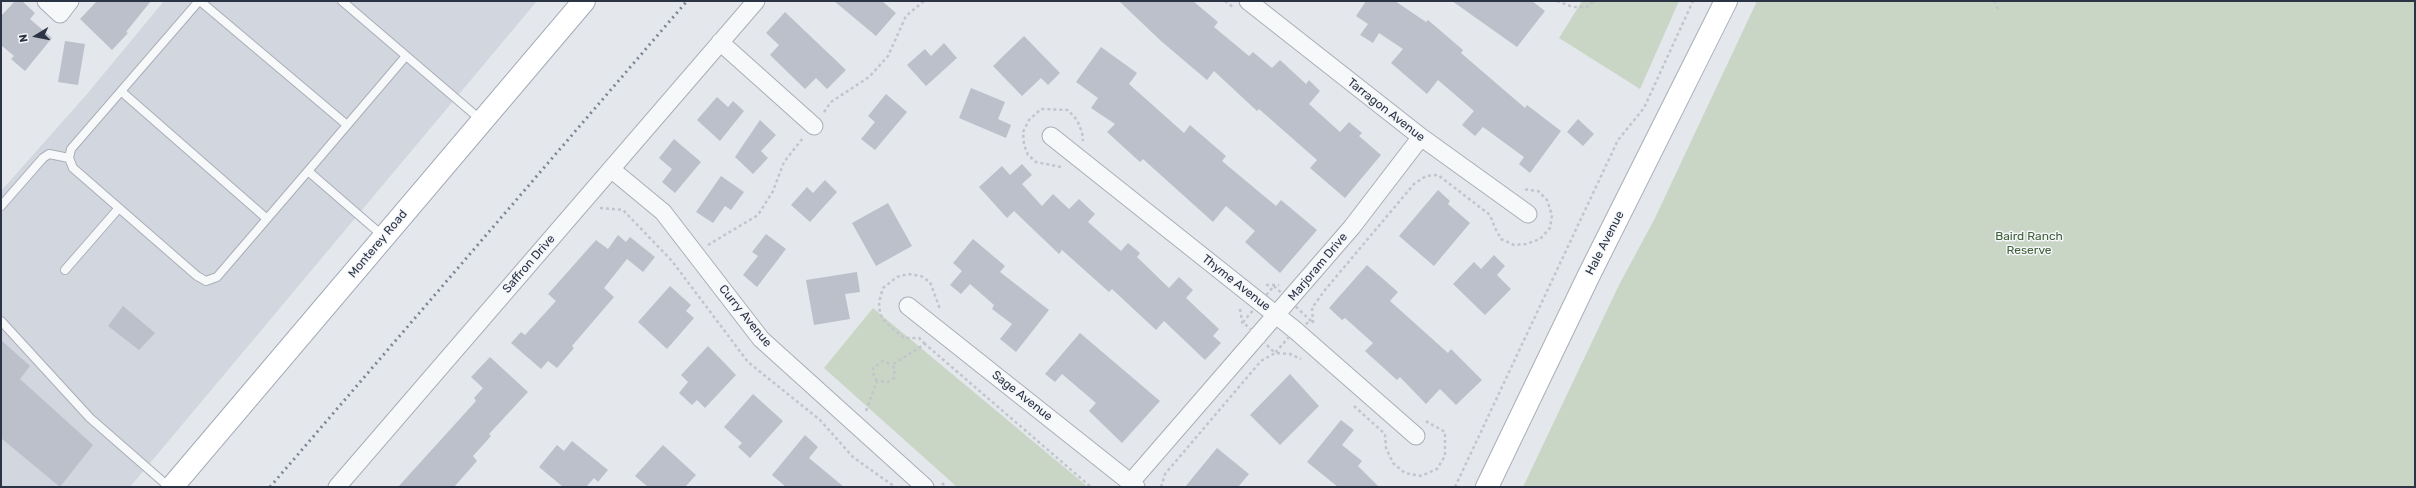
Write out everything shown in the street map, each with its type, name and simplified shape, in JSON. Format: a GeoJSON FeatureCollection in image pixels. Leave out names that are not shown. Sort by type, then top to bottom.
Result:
{"type":"FeatureCollection","features":[{"type":"Feature","properties":{"kind":"main road","name":"Monterey Road"},"geometry":{"type":"LineString","coordinates":[[170,487],[584,1]]}},
{"type":"Feature","properties":{"kind":"main road","name":"Hale Avenue"},"geometry":{"type":"LineString","coordinates":[[1487,487],[1589,275],[1726,1]]}},
{"type":"Feature","properties":{"kind":"street"},"geometry":{"type":"LineString","coordinates":[[46,1],[60,14],[70,1]]}},
{"type":"Feature","properties":{"kind":"street","name":"Saffron Drive"},"geometry":{"type":"LineString","coordinates":[[337,487],[756,1]]}},
{"type":"Feature","properties":{"kind":"street","name":"Tarragon Avenue"},"geometry":{"type":"LineString","coordinates":[[1243,6],[1421,138],[1528,214]]}},
{"type":"Feature","properties":{"kind":"street"},"geometry":{"type":"LineString","coordinates":[[720,42],[814,126]]}},
{"type":"Feature","properties":{"kind":"street","name":"Thyme Avenue"},"geometry":{"type":"LineString","coordinates":[[1051,136],[1277,316],[1416,436]]}},
{"type":"Feature","properties":{"kind":"street","name":"Marjoram Drive"},"geometry":{"type":"LineString","coordinates":[[1134,485],[1352,227],[1421,138]]}},
{"type":"Feature","properties":{"kind":"street","name":"Curry Avenue"},"geometry":{"type":"LineString","coordinates":[[611,169],[663,212],[761,339],[933,484]]}},
{"type":"Feature","properties":{"kind":"street","name":"Sage Avenue"},"geometry":{"type":"LineString","coordinates":[[908,306],[1134,485]]}},
{"type":"Feature","properties":{"kind":"lane"},"geometry":{"type":"LineString","coordinates":[[347,125],[199,1],[122,92],[71,149],[69,158],[73,168],[197,276],[206,281],[217,277],[266,218],[308,172],[406,56]]}},
{"type":"Feature","properties":{"kind":"lane"},"geometry":{"type":"LineString","coordinates":[[342,1],[482,121]]}},
{"type":"Feature","properties":{"kind":"lane"},"geometry":{"type":"LineString","coordinates":[[122,92],[266,218]]}},
{"type":"Feature","properties":{"kind":"lane"},"geometry":{"type":"LineString","coordinates":[[1,206],[43,158],[49,154],[69,158]]}},
{"type":"Feature","properties":{"kind":"lane"},"geometry":{"type":"LineString","coordinates":[[308,172],[384,236]]}},
{"type":"Feature","properties":{"kind":"lane"},"geometry":{"type":"LineString","coordinates":[[65,270],[119,208]]}},
{"type":"Feature","properties":{"kind":"lane"},"geometry":{"type":"LineString","coordinates":[[1,321],[90,418],[170,487]]}},
{"type":"Feature","properties":{"kind":"path"},"geometry":{"type":"LineString","coordinates":[[1225,1],[1243,6]]}},
{"type":"Feature","properties":{"kind":"path"},"geometry":{"type":"LineString","coordinates":[[1557,1],[1573,7],[1587,6],[1594,1]]}},
{"type":"Feature","properties":{"kind":"path"},"geometry":{"type":"LineString","coordinates":[[1455,487],[1618,140],[1644,108],[1693,1]]}},
{"type":"Feature","properties":{"kind":"path"},"geometry":{"type":"LineString","coordinates":[[1994,1],[1999,11]]}},
{"type":"Feature","properties":{"kind":"path"},"geometry":{"type":"LineString","coordinates":[[1066,168],[1036,162],[1028,155],[1024,145],[1023,132],[1029,120],[1041,109],[1068,110],[1077,120],[1084,141],[1090,146]]}},
{"type":"Feature","properties":{"kind":"path"},"geometry":{"type":"LineString","coordinates":[[1316,327],[1311,321],[1312,308],[1325,290],[1414,184],[1426,176],[1438,175],[1490,215],[1494,228],[1501,239],[1514,245],[1526,244],[1540,239],[1550,228],[1552,215],[1547,200],[1538,191],[1518,188]]}},
{"type":"Feature","properties":{"kind":"path"},"geometry":{"type":"LineString","coordinates":[[595,208],[623,210],[672,261],[748,362],[820,420],[853,458],[895,487]]}},
{"type":"Feature","properties":{"kind":"path"},"geometry":{"type":"LineString","coordinates":[[943,314],[930,282],[920,276],[908,274],[897,277],[883,288],[879,302],[880,314],[886,323],[904,338],[919,338],[924,344],[1091,487]]}},
{"type":"Feature","properties":{"kind":"path"},"geometry":{"type":"LineString","coordinates":[[1264,284],[1284,284]]}},
{"type":"Feature","properties":{"kind":"path"},"geometry":{"type":"LineString","coordinates":[[1238,307],[1242,316],[1243,332]]}},
{"type":"Feature","properties":{"kind":"path"},"geometry":{"type":"LineString","coordinates":[[892,364],[924,344]]}},
{"type":"Feature","properties":{"kind":"path"},"geometry":{"type":"LineString","coordinates":[[1161,487],[1165,474],[1261,360],[1275,353],[1290,354],[1307,362]]}},
{"type":"Feature","properties":{"kind":"path"},"geometry":{"type":"LineString","coordinates":[[864,418],[877,382],[874,377],[874,368],[882,361],[892,364],[895,369],[894,378],[888,382],[877,382]]}},
{"type":"Feature","properties":{"kind":"path"},"geometry":{"type":"LineString","coordinates":[[1352,405],[1384,434],[1386,448],[1393,463],[1405,473],[1422,476],[1437,469],[1445,456],[1445,432],[1423,420]]}},
{"type":"Feature","properties":{"kind":"path"},"geometry":{"type":"LineString","coordinates":[[933,484],[946,487]]}},
{"type":"Feature","properties":{"kind":"shaded area"},"geometry":{"type":"Polygon","coordinates":[[[164,1],[537,1],[130,487],[1,487],[1,191],[87,94],[164,1]]]}},
{"type":"Feature","properties":{"kind":"green space"},"geometry":{"type":"Polygon","coordinates":[[[1582,1],[1679,1],[1640,89],[1559,38],[1582,1]]]}},
{"type":"Feature","properties":{"kind":"green space","name":"Baird Ranch Reserve"},"geometry":{"type":"Polygon","coordinates":[[[1757,1],[2415,1],[2415,487],[1523,487],[1619,285],[1655,218],[1757,1]]]}},
{"type":"Feature","properties":{"kind":"green space"},"geometry":{"type":"Polygon","coordinates":[[[873,308],[1088,487],[957,487],[824,368],[873,308]]]}},
{"type":"Feature","properties":{"kind":"building"},"geometry":{"type":"Polygon","coordinates":[[[15,1],[22,1],[35,13],[30,19],[52,38],[25,71],[11,59],[14,56],[1,45],[1,16],[15,1]]]}},
{"type":"Feature","properties":{"kind":"building"},"geometry":{"type":"Polygon","coordinates":[[[97,1],[151,1],[126,32],[128,33],[112,50],[80,19],[97,1]]]}},
{"type":"Feature","properties":{"kind":"building"},"geometry":{"type":"Polygon","coordinates":[[[834,1],[882,1],[896,13],[876,36],[834,1]]]}},
{"type":"Feature","properties":{"kind":"building"},"geometry":{"type":"Polygon","coordinates":[[[1119,1],[1193,1],[1218,22],[1214,27],[1249,56],[1253,52],[1272,68],[1280,60],[1306,84],[1309,80],[1320,91],[1309,104],[1340,132],[1349,122],[1362,133],[1359,136],[1381,155],[1345,198],[1310,168],[1317,160],[1259,109],[1257,111],[1214,71],[1207,80],[1161,41],[1119,1]]]}},
{"type":"Feature","properties":{"kind":"building"},"geometry":{"type":"Polygon","coordinates":[[[1366,1],[1395,1],[1426,22],[1428,20],[1463,50],[1461,53],[1525,108],[1527,105],[1561,131],[1530,173],[1519,164],[1524,157],[1483,127],[1475,136],[1462,125],[1474,111],[1438,80],[1427,94],[1391,63],[1403,49],[1379,33],[1373,43],[1360,35],[1368,24],[1356,16],[1366,1]]]}},
{"type":"Feature","properties":{"kind":"building"},"geometry":{"type":"Polygon","coordinates":[[[1452,1],[1532,1],[1545,11],[1517,47],[1452,1]]]}},
{"type":"Feature","properties":{"kind":"building"},"geometry":{"type":"Polygon","coordinates":[[[785,12],[846,70],[827,89],[816,78],[805,89],[770,55],[779,45],[766,33],[785,12]]]}},
{"type":"Feature","properties":{"kind":"building"},"geometry":{"type":"Polygon","coordinates":[[[1024,36],[1060,73],[1048,85],[1041,78],[1022,96],[993,66],[1024,36]]]}},
{"type":"Feature","properties":{"kind":"building"},"geometry":{"type":"Polygon","coordinates":[[[65,41],[85,44],[78,85],[58,82],[65,41]]]}},
{"type":"Feature","properties":{"kind":"building"},"geometry":{"type":"Polygon","coordinates":[[[944,43],[957,58],[926,86],[907,65],[925,49],[931,56],[944,43]]]}},
{"type":"Feature","properties":{"kind":"building"},"geometry":{"type":"Polygon","coordinates":[[[1101,47],[1137,73],[1129,84],[1184,133],[1190,125],[1226,156],[1222,161],[1276,206],[1281,200],[1317,230],[1280,273],[1245,242],[1255,231],[1226,206],[1213,222],[1143,159],[1140,162],[1107,132],[1115,124],[1091,108],[1098,98],[1076,82],[1101,47]]]}},
{"type":"Feature","properties":{"kind":"building"},"geometry":{"type":"Polygon","coordinates":[[[971,88],[1005,102],[998,119],[1011,125],[1006,138],[959,118],[971,88]]]}},
{"type":"Feature","properties":{"kind":"building"},"geometry":{"type":"Polygon","coordinates":[[[886,94],[907,112],[875,150],[861,139],[875,122],[868,116],[886,94]]]}},
{"type":"Feature","properties":{"kind":"building"},"geometry":{"type":"Polygon","coordinates":[[[717,97],[728,107],[733,101],[744,111],[720,141],[697,120],[717,97]]]}},
{"type":"Feature","properties":{"kind":"building"},"geometry":{"type":"Polygon","coordinates":[[[1578,119],[1594,134],[1583,146],[1567,132],[1578,119]]]}},
{"type":"Feature","properties":{"kind":"building"},"geometry":{"type":"Polygon","coordinates":[[[760,120],[776,135],[761,151],[768,158],[753,174],[735,157],[760,120]]]}},
{"type":"Feature","properties":{"kind":"building"},"geometry":{"type":"Polygon","coordinates":[[[674,139],[701,162],[675,193],[662,182],[672,169],[659,158],[674,139]]]}},
{"type":"Feature","properties":{"kind":"building"},"geometry":{"type":"Polygon","coordinates":[[[1022,164],[1032,175],[1022,184],[1042,206],[1053,194],[1069,209],[1079,199],[1095,214],[1088,222],[1121,251],[1128,243],[1140,253],[1137,257],[1169,288],[1179,277],[1193,290],[1186,298],[1219,329],[1213,336],[1221,343],[1205,360],[1164,321],[1156,330],[1112,289],[1109,292],[1062,250],[1059,254],[1014,211],[1007,218],[979,187],[1002,166],[1010,175],[1022,164]]]}},
{"type":"Feature","properties":{"kind":"building"},"geometry":{"type":"Polygon","coordinates":[[[721,176],[744,192],[731,210],[725,206],[713,223],[696,212],[721,176]]]}},
{"type":"Feature","properties":{"kind":"building"},"geometry":{"type":"Polygon","coordinates":[[[825,180],[837,192],[810,222],[791,205],[807,187],[813,193],[825,180]]]}},
{"type":"Feature","properties":{"kind":"building"},"geometry":{"type":"Polygon","coordinates":[[[1438,190],[1450,201],[1448,204],[1470,223],[1434,266],[1399,236],[1438,190]]]}},
{"type":"Feature","properties":{"kind":"building"},"geometry":{"type":"Polygon","coordinates":[[[888,203],[912,246],[876,266],[852,223],[888,203]]]}},
{"type":"Feature","properties":{"kind":"building"},"geometry":{"type":"Polygon","coordinates":[[[766,234],[786,249],[757,287],[743,275],[758,256],[752,252],[766,234]]]}},
{"type":"Feature","properties":{"kind":"building"},"geometry":{"type":"Polygon","coordinates":[[[618,235],[626,242],[630,237],[655,257],[643,272],[627,259],[604,288],[614,297],[572,346],[574,348],[557,368],[548,361],[541,369],[511,343],[521,332],[525,335],[556,301],[548,294],[596,240],[608,249],[618,235]]]}},
{"type":"Feature","properties":{"kind":"building"},"geometry":{"type":"Polygon","coordinates":[[[973,239],[1005,266],[1000,272],[1049,310],[1016,352],[1000,339],[1012,324],[992,309],[994,305],[970,284],[961,294],[950,285],[962,271],[953,263],[973,239]]]}},
{"type":"Feature","properties":{"kind":"building"},"geometry":{"type":"Polygon","coordinates":[[[1494,255],[1505,266],[1497,275],[1511,289],[1485,315],[1453,284],[1474,262],[1481,269],[1494,255]]]}},
{"type":"Feature","properties":{"kind":"building"},"geometry":{"type":"Polygon","coordinates":[[[1367,265],[1398,292],[1390,301],[1448,353],[1451,349],[1482,380],[1456,405],[1440,389],[1426,404],[1400,377],[1397,380],[1365,351],[1373,343],[1345,318],[1342,320],[1329,308],[1367,265]]]}},
{"type":"Feature","properties":{"kind":"building"},"geometry":{"type":"Polygon","coordinates":[[[857,272],[860,292],[845,294],[850,319],[814,325],[806,280],[857,272]]]}},
{"type":"Feature","properties":{"kind":"building"},"geometry":{"type":"Polygon","coordinates":[[[670,286],[691,305],[686,311],[694,318],[667,349],[638,322],[670,286]]]}},
{"type":"Feature","properties":{"kind":"building"},"geometry":{"type":"Polygon","coordinates":[[[123,306],[155,333],[139,350],[108,326],[123,306]]]}},
{"type":"Feature","properties":{"kind":"building"},"geometry":{"type":"Polygon","coordinates":[[[1080,333],[1160,401],[1122,443],[1089,411],[1096,403],[1062,374],[1055,382],[1045,374],[1080,333]]]}},
{"type":"Feature","properties":{"kind":"building"},"geometry":{"type":"Polygon","coordinates":[[[1,340],[30,366],[20,379],[93,445],[60,487],[1,438],[1,340]]]}},
{"type":"Feature","properties":{"kind":"building"},"geometry":{"type":"Polygon","coordinates":[[[708,346],[736,375],[705,408],[697,400],[692,405],[679,393],[688,382],[681,375],[708,346]]]}},
{"type":"Feature","properties":{"kind":"building"},"geometry":{"type":"Polygon","coordinates":[[[490,357],[528,392],[489,434],[491,436],[473,456],[477,461],[454,487],[398,487],[476,401],[474,398],[483,388],[471,377],[490,357]]]}},
{"type":"Feature","properties":{"kind":"building"},"geometry":{"type":"Polygon","coordinates":[[[1290,374],[1319,406],[1280,445],[1250,415],[1290,374]]]}},
{"type":"Feature","properties":{"kind":"building"},"geometry":{"type":"Polygon","coordinates":[[[753,394],[783,421],[750,458],[738,447],[742,443],[724,427],[753,394]]]}},
{"type":"Feature","properties":{"kind":"building"},"geometry":{"type":"Polygon","coordinates":[[[1341,420],[1354,430],[1342,445],[1362,461],[1358,466],[1379,487],[1338,487],[1307,462],[1341,420]]]}},
{"type":"Feature","properties":{"kind":"building"},"geometry":{"type":"Polygon","coordinates":[[[805,435],[818,447],[809,458],[844,487],[786,487],[772,475],[805,435]]]}},
{"type":"Feature","properties":{"kind":"building"},"geometry":{"type":"Polygon","coordinates":[[[572,441],[608,470],[598,482],[594,478],[586,487],[563,487],[539,467],[557,445],[564,451],[572,441]]]}},
{"type":"Feature","properties":{"kind":"building"},"geometry":{"type":"Polygon","coordinates":[[[663,445],[696,475],[685,487],[648,487],[635,476],[663,445]]]}},
{"type":"Feature","properties":{"kind":"building"},"geometry":{"type":"Polygon","coordinates":[[[1217,448],[1249,474],[1238,487],[1185,487],[1217,448]]]}},
{"type":"Feature","properties":{"kind":"railway"},"geometry":{"type":"LineString","coordinates":[[270,487],[687,1]]}}]}
